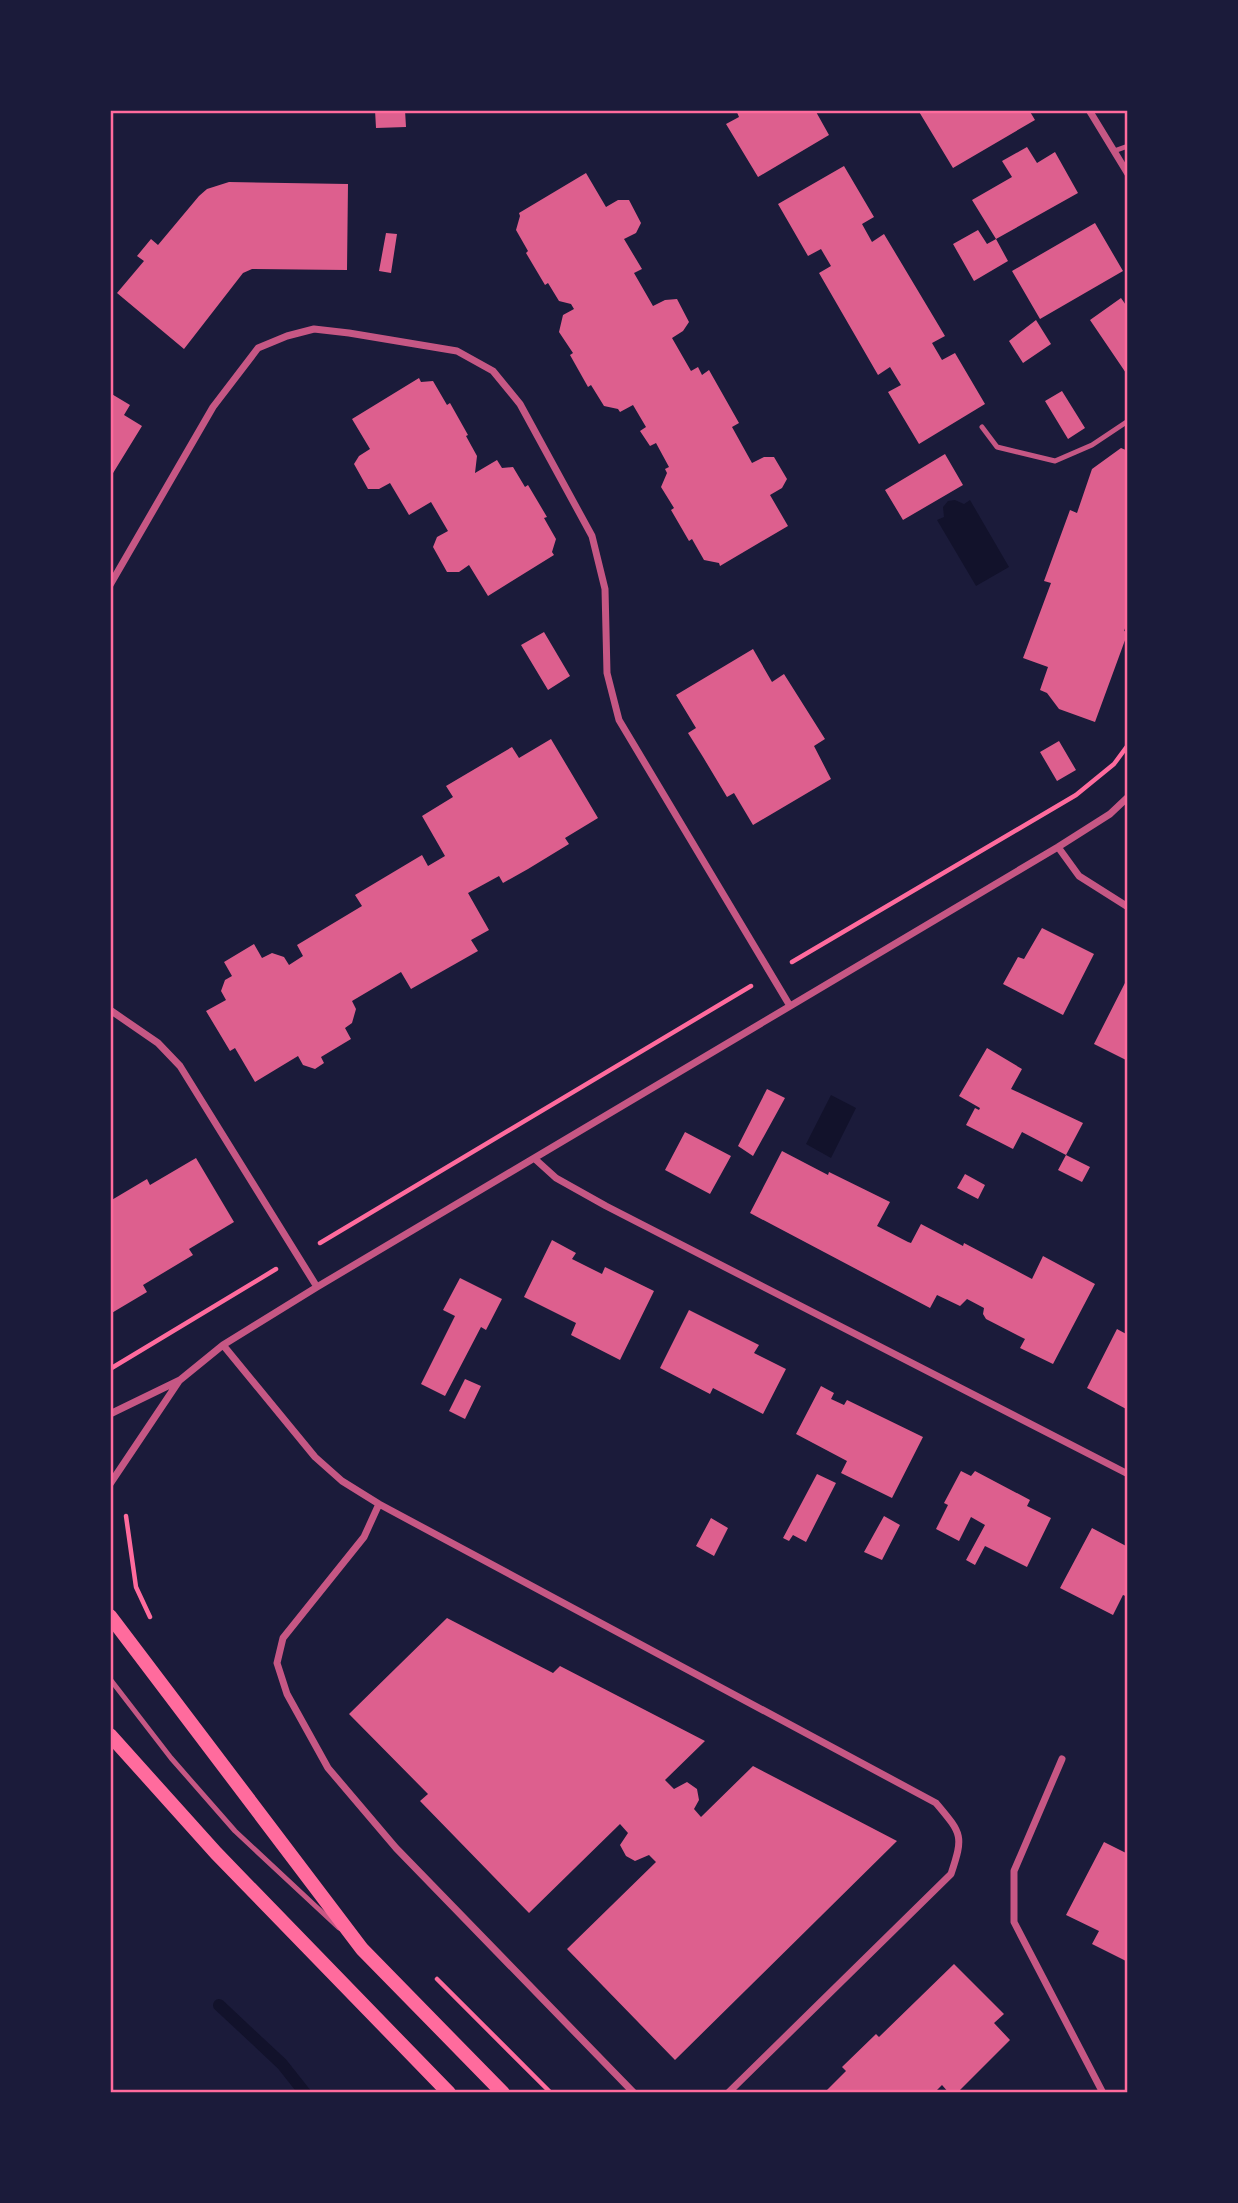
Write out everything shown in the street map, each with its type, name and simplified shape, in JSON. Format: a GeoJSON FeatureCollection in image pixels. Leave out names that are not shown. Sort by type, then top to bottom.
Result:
{"type":"FeatureCollection","features":[{"type":"Feature","properties":{"kind":"main road"},"geometry":{"type":"LineString","coordinates":[[110,1616],[130,1639],[362,1950],[503,2093]]}},
{"type":"Feature","properties":{"kind":"main road"},"geometry":{"type":"LineString","coordinates":[[110,1735],[216,1853],[449,2093]]}},
{"type":"Feature","properties":{"kind":"street"},"geometry":{"type":"LineString","coordinates":[[1089,110],[1128,174]]}},
{"type":"Feature","properties":{"kind":"street"},"geometry":{"type":"LineString","coordinates":[[110,585],[213,407],[258,348],[287,336],[314,330],[349,333],[457,351],[493,371],[520,404],[592,536],[605,589],[607,673],[619,720],[790,1006]]}},
{"type":"Feature","properties":{"kind":"street"},"geometry":{"type":"LineString","coordinates":[[110,1414],[180,1380],[223,1345],[317,1287],[1058,847],[1110,814],[1128,797]]}},
{"type":"Feature","properties":{"kind":"street"},"geometry":{"type":"LineString","coordinates":[[1058,847],[1079,876],[1128,907]]}},
{"type":"Feature","properties":{"kind":"street"},"geometry":{"type":"LineString","coordinates":[[110,1010],[158,1043],[180,1066],[317,1287]]}},
{"type":"Feature","properties":{"kind":"street"},"geometry":{"type":"LineString","coordinates":[[534,1159],[556,1178],[606,1206],[1128,1474]]}},
{"type":"Feature","properties":{"kind":"street"},"geometry":{"type":"LineString","coordinates":[[223,1345],[315,1457],[342,1481],[379,1504],[936,1803],[956,1827],[960,1847],[951,1874],[728,2093]]}},
{"type":"Feature","properties":{"kind":"street"},"geometry":{"type":"LineString","coordinates":[[110,1484],[180,1380]]}},
{"type":"Feature","properties":{"kind":"street"},"geometry":{"type":"LineString","coordinates":[[379,1504],[364,1536],[283,1638],[277,1664],[288,1694],[328,1768],[396,1848],[634,2093]]}},
{"type":"Feature","properties":{"kind":"street"},"geometry":{"type":"LineString","coordinates":[[1062,1759],[1014,1871],[1014,1922],[1103,2093]]}},
{"type":"Feature","properties":{"kind":"lane"},"geometry":{"type":"LineString","coordinates":[[1114,151],[1128,146]]}},
{"type":"Feature","properties":{"kind":"lane"},"geometry":{"type":"LineString","coordinates":[[982,427],[997,447],[1055,461],[1092,445],[1128,421]]}},
{"type":"Feature","properties":{"kind":"lane"},"geometry":{"type":"LineString","coordinates":[[110,1679],[171,1758],[234,1831],[362,1950]]}},
{"type":"Feature","properties":{"kind":"path"},"geometry":{"type":"LineString","coordinates":[[336,1233],[1076,795],[1114,764],[1128,746]]}},
{"type":"Feature","properties":{"kind":"path"},"geometry":{"type":"LineString","coordinates":[[110,1369],[259,1279]]}},
{"type":"Feature","properties":{"kind":"path"},"geometry":{"type":"LineString","coordinates":[[126,1516],[136,1587],[156,1627]]}},
{"type":"Feature","properties":{"kind":"path"},"geometry":{"type":"LineString","coordinates":[[436,1978],[551,2093]]}},
{"type":"Feature","properties":{"kind":"shaded area"},"geometry":{"type":"Polygon","coordinates":[[[955,500],[964,504],[970,500],[1009,567],[976,586],[937,520],[944,517],[943,507],[948,501],[955,500]]]}},
{"type":"Feature","properties":{"kind":"shaded area"},"geometry":{"type":"Polygon","coordinates":[[[831,1095],[856,1108],[831,1158],[806,1144],[831,1095]]]}},
{"type":"Feature","properties":{"kind":"building"},"geometry":{"type":"Polygon","coordinates":[[[375,110],[405,110],[406,127],[376,128],[375,110]]]}},
{"type":"Feature","properties":{"kind":"building"},"geometry":{"type":"Polygon","coordinates":[[[736,110],[815,110],[829,135],[758,177],[726,124],[739,117],[736,110]]]}},
{"type":"Feature","properties":{"kind":"building"},"geometry":{"type":"Polygon","coordinates":[[[918,110],[1029,110],[1035,120],[953,168],[918,110]]]}},
{"type":"Feature","properties":{"kind":"building"},"geometry":{"type":"Polygon","coordinates":[[[1027,147],[1037,163],[1055,152],[1078,193],[996,239],[972,200],[1012,177],[1002,161],[1027,147]]]}},
{"type":"Feature","properties":{"kind":"building"},"geometry":{"type":"Polygon","coordinates":[[[844,166],[874,217],[862,224],[872,242],[884,234],[945,336],[932,343],[942,360],[955,353],[985,404],[919,444],[888,392],[901,385],[890,367],[878,375],[819,273],[831,266],[821,249],[808,256],[778,204],[844,166]]]}},
{"type":"Feature","properties":{"kind":"building"},"geometry":{"type":"Polygon","coordinates":[[[586,173],[606,207],[618,200],[629,200],[641,223],[636,233],[624,239],[642,269],[634,273],[653,306],[665,300],[677,299],[689,322],[683,331],[672,338],[691,371],[698,367],[702,375],[709,370],[739,423],[732,427],[752,463],[764,457],[774,457],[787,479],[782,488],[770,495],[788,526],[720,566],[719,563],[704,560],[671,510],[674,508],[661,487],[667,473],[665,469],[669,467],[656,443],[650,446],[640,431],[646,427],[633,405],[620,412],[618,409],[604,406],[591,385],[588,387],[570,355],[573,353],[559,332],[563,315],[574,309],[571,304],[559,301],[548,283],[545,285],[516,230],[519,213],[586,173]]]}},
{"type":"Feature","properties":{"kind":"building"},"geometry":{"type":"Polygon","coordinates":[[[229,182],[348,184],[347,270],[252,269],[243,273],[184,349],[117,293],[144,261],[137,256],[151,239],[158,245],[199,196],[207,189],[229,182]]]}},
{"type":"Feature","properties":{"kind":"building"},"geometry":{"type":"Polygon","coordinates":[[[1095,223],[1123,271],[1040,319],[1012,271],[1095,223]]]}},
{"type":"Feature","properties":{"kind":"building"},"geometry":{"type":"Polygon","coordinates":[[[978,230],[987,244],[996,239],[1008,261],[974,281],[953,244],[978,230]]]}},
{"type":"Feature","properties":{"kind":"building"},"geometry":{"type":"Polygon","coordinates":[[[386,233],[397,234],[391,273],[379,271],[386,233]]]}},
{"type":"Feature","properties":{"kind":"building"},"geometry":{"type":"Polygon","coordinates":[[[1121,298],[1128,308],[1128,376],[1090,320],[1121,298]]]}},
{"type":"Feature","properties":{"kind":"building"},"geometry":{"type":"Polygon","coordinates":[[[1036,320],[1051,344],[1023,363],[1009,341],[1036,320]]]}},
{"type":"Feature","properties":{"kind":"building"},"geometry":{"type":"Polygon","coordinates":[[[419,378],[421,382],[433,381],[447,405],[450,403],[477,456],[475,473],[497,460],[502,468],[513,467],[525,487],[528,485],[547,517],[544,518],[556,539],[552,552],[554,555],[488,596],[469,565],[459,572],[447,572],[433,547],[437,537],[448,531],[431,502],[409,515],[390,483],[379,489],[368,489],[354,464],[359,456],[370,449],[352,419],[419,378]]]}},
{"type":"Feature","properties":{"kind":"building"},"geometry":{"type":"Polygon","coordinates":[[[1062,391],[1085,428],[1068,439],[1045,401],[1062,391]]]}},
{"type":"Feature","properties":{"kind":"building"},"geometry":{"type":"Polygon","coordinates":[[[110,393],[130,405],[124,415],[142,426],[110,478],[110,393]]]}},
{"type":"Feature","properties":{"kind":"building"},"geometry":{"type":"Polygon","coordinates":[[[1121,448],[1128,451],[1128,620],[1124,631],[1128,632],[1095,722],[1059,709],[1047,693],[1040,690],[1048,667],[1023,658],[1051,583],[1044,581],[1070,510],[1077,513],[1092,469],[1121,448]]]}},
{"type":"Feature","properties":{"kind":"building"},"geometry":{"type":"Polygon","coordinates":[[[945,454],[963,485],[903,520],[885,490],[945,454]]]}},
{"type":"Feature","properties":{"kind":"building"},"geometry":{"type":"Polygon","coordinates":[[[544,632],[570,676],[548,690],[521,645],[544,632]]]}},
{"type":"Feature","properties":{"kind":"building"},"geometry":{"type":"Polygon","coordinates":[[[753,649],[772,682],[784,674],[825,739],[814,746],[831,779],[753,825],[734,793],[727,797],[688,733],[696,728],[676,695],[753,649]]]}},
{"type":"Feature","properties":{"kind":"building"},"geometry":{"type":"Polygon","coordinates":[[[551,739],[598,818],[565,838],[569,844],[528,869],[503,883],[499,876],[468,893],[489,930],[471,940],[478,951],[411,989],[401,972],[352,1001],[356,1009],[352,1023],[345,1028],[351,1039],[321,1057],[324,1063],[315,1069],[303,1065],[298,1056],[255,1082],[235,1048],[230,1051],[206,1011],[226,1000],[221,991],[225,980],[232,976],[224,962],[254,944],[262,958],[272,953],[284,957],[289,965],[303,956],[297,945],[362,906],[355,895],[422,855],[428,866],[445,856],[422,816],[453,797],[446,786],[512,747],[519,758],[551,739]]]}},
{"type":"Feature","properties":{"kind":"building"},"geometry":{"type":"Polygon","coordinates":[[[1059,741],[1076,770],[1057,781],[1040,752],[1059,741]]]}},
{"type":"Feature","properties":{"kind":"building"},"geometry":{"type":"Polygon","coordinates":[[[1042,928],[1094,954],[1063,1015],[1003,984],[1018,957],[1024,959],[1042,928]]]}},
{"type":"Feature","properties":{"kind":"building"},"geometry":{"type":"Polygon","coordinates":[[[1128,977],[1128,1056],[1126,1060],[1094,1044],[1128,977]]]}},
{"type":"Feature","properties":{"kind":"building"},"geometry":{"type":"Polygon","coordinates":[[[987,1048],[1022,1069],[1011,1089],[1083,1123],[1066,1155],[1022,1132],[1013,1149],[966,1125],[975,1108],[980,1108],[959,1096],[987,1048]]]}},
{"type":"Feature","properties":{"kind":"building"},"geometry":{"type":"Polygon","coordinates":[[[767,1089],[785,1098],[753,1156],[738,1146],[767,1089]]]}},
{"type":"Feature","properties":{"kind":"building"},"geometry":{"type":"Polygon","coordinates":[[[685,1132],[731,1156],[710,1194],[665,1170],[685,1132]]]}},
{"type":"Feature","properties":{"kind":"building"},"geometry":{"type":"Polygon","coordinates":[[[782,1151],[890,1202],[877,1226],[908,1242],[911,1243],[921,1224],[1032,1279],[1043,1256],[1095,1284],[1053,1364],[1020,1348],[1025,1339],[986,1319],[984,1308],[967,1299],[960,1306],[937,1295],[930,1308],[750,1213],[782,1151]]]}},
{"type":"Feature","properties":{"kind":"building"},"geometry":{"type":"Polygon","coordinates":[[[1066,1155],[1090,1167],[1082,1182],[1058,1170],[1066,1155]]]}},
{"type":"Feature","properties":{"kind":"building"},"geometry":{"type":"Polygon","coordinates":[[[196,1158],[234,1222],[189,1249],[193,1255],[143,1285],[147,1292],[110,1314],[110,1201],[147,1179],[150,1185],[196,1158]]]}},
{"type":"Feature","properties":{"kind":"building"},"geometry":{"type":"Polygon","coordinates":[[[965,1174],[985,1185],[978,1199],[957,1188],[965,1174]]]}},
{"type":"Feature","properties":{"kind":"building"},"geometry":{"type":"Polygon","coordinates":[[[552,1240],[576,1253],[572,1259],[602,1274],[605,1267],[654,1291],[620,1360],[571,1335],[576,1323],[524,1297],[552,1240]]]}},
{"type":"Feature","properties":{"kind":"building"},"geometry":{"type":"Polygon","coordinates":[[[460,1278],[502,1299],[486,1330],[481,1327],[445,1396],[421,1384],[455,1316],[443,1310],[460,1278]]]}},
{"type":"Feature","properties":{"kind":"building"},"geometry":{"type":"Polygon","coordinates":[[[689,1310],[759,1345],[754,1353],[786,1369],[763,1414],[713,1388],[710,1394],[660,1368],[689,1310]]]}},
{"type":"Feature","properties":{"kind":"building"},"geometry":{"type":"Polygon","coordinates":[[[1117,1329],[1128,1335],[1128,1410],[1087,1388],[1117,1329]]]}},
{"type":"Feature","properties":{"kind":"building"},"geometry":{"type":"Polygon","coordinates":[[[465,1379],[481,1386],[465,1419],[449,1411],[465,1379]]]}},
{"type":"Feature","properties":{"kind":"building"},"geometry":{"type":"Polygon","coordinates":[[[821,1386],[834,1393],[831,1399],[844,1405],[847,1400],[923,1437],[892,1498],[841,1473],[847,1461],[796,1434],[821,1386]]]}},
{"type":"Feature","properties":{"kind":"building"},"geometry":{"type":"Polygon","coordinates":[[[961,1471],[971,1476],[975,1471],[1030,1500],[1027,1506],[1051,1518],[1027,1567],[985,1546],[975,1565],[966,1560],[985,1525],[971,1517],[959,1541],[936,1529],[948,1505],[944,1503],[961,1471]]]}},
{"type":"Feature","properties":{"kind":"building"},"geometry":{"type":"Polygon","coordinates":[[[817,1474],[836,1483],[806,1542],[793,1535],[789,1541],[783,1538],[817,1474]]]}},
{"type":"Feature","properties":{"kind":"building"},"geometry":{"type":"Polygon","coordinates":[[[884,1516],[900,1525],[882,1560],[864,1552],[884,1516]]]}},
{"type":"Feature","properties":{"kind":"building"},"geometry":{"type":"Polygon","coordinates":[[[711,1518],[728,1528],[714,1556],[696,1546],[711,1518]]]}},
{"type":"Feature","properties":{"kind":"building"},"geometry":{"type":"Polygon","coordinates":[[[1092,1528],[1128,1547],[1128,1597],[1123,1595],[1113,1615],[1060,1588],[1092,1528]]]}},
{"type":"Feature","properties":{"kind":"building"},"geometry":{"type":"Polygon","coordinates":[[[447,1618],[553,1673],[560,1666],[705,1741],[665,1780],[674,1789],[687,1782],[697,1789],[699,1800],[694,1809],[701,1817],[753,1766],[897,1841],[675,2060],[567,1949],[656,1862],[649,1855],[635,1861],[626,1856],[620,1845],[628,1833],[620,1824],[529,1913],[420,1801],[428,1794],[349,1714],[447,1618]]]}},
{"type":"Feature","properties":{"kind":"building"},"geometry":{"type":"Polygon","coordinates":[[[1104,1842],[1128,1854],[1128,1962],[1092,1944],[1099,1931],[1066,1915],[1104,1842]]]}},
{"type":"Feature","properties":{"kind":"building"},"geometry":{"type":"Polygon","coordinates":[[[954,1964],[1004,2014],[994,2023],[1010,2040],[957,2093],[949,2093],[942,2085],[934,2093],[824,2093],[846,2071],[842,2067],[876,2034],[879,2037],[954,1964]]]}},
{"type":"Feature","properties":{"kind":"waterway"},"geometry":{"type":"LineString","coordinates":[[219,2005],[282,2064],[305,2093]]}}]}
